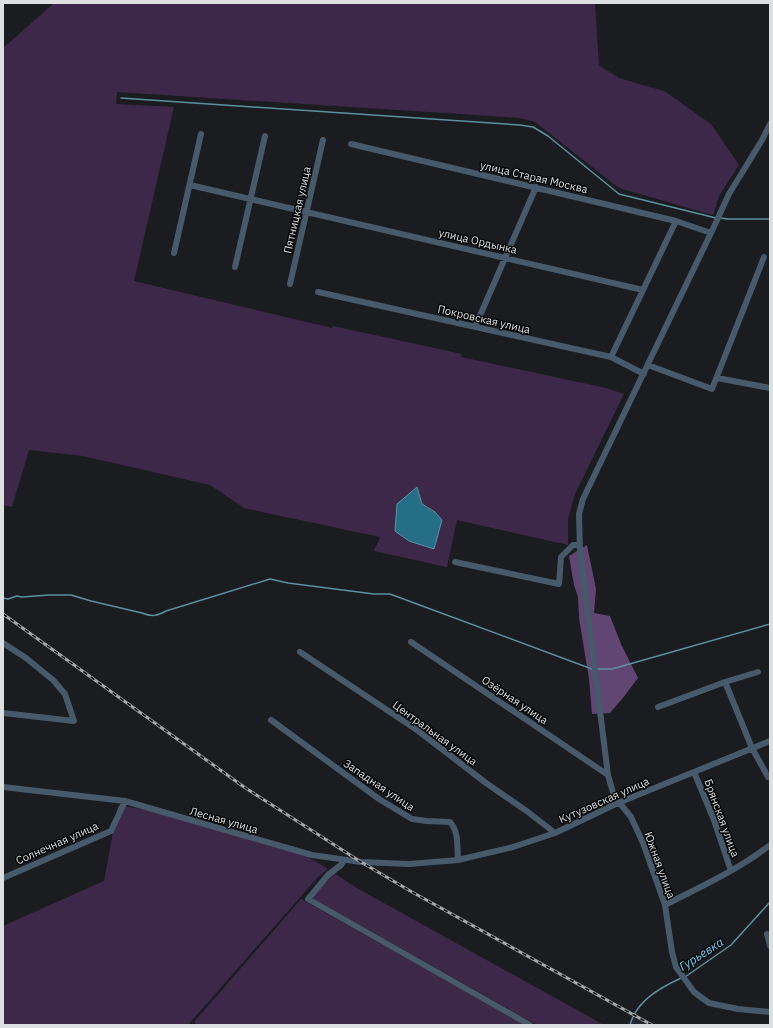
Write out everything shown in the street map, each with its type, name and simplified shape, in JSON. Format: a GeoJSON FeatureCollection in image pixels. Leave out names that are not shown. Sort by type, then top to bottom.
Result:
{"type":"FeatureCollection","features":[{"type":"Feature","properties":{"kind":"street"},"geometry":{"type":"LineString","coordinates":[[618,803],[614,796],[608,775],[580,545],[579,514],[583,499],[711,234],[728,194],[762,140],[770,124]]}},
{"type":"Feature","properties":{"kind":"street"},"geometry":{"type":"LineString","coordinates":[[174,252],[201,134]]}},
{"type":"Feature","properties":{"kind":"street"},"geometry":{"type":"LineString","coordinates":[[235,267],[265,136]]}},
{"type":"Feature","properties":{"kind":"street","name":"Пятницкая улица"},"geometry":{"type":"LineString","coordinates":[[290,284],[308,212],[323,140]]}},
{"type":"Feature","properties":{"kind":"street","name":"улица Старая Москва"},"geometry":{"type":"LineString","coordinates":[[351,144],[676,221],[711,234]]}},
{"type":"Feature","properties":{"kind":"street","name":"улица Ордынка"},"geometry":{"type":"LineString","coordinates":[[190,185],[643,290]]}},
{"type":"Feature","properties":{"kind":"street"},"geometry":{"type":"LineString","coordinates":[[475,327],[536,187]]}},
{"type":"Feature","properties":{"kind":"street"},"geometry":{"type":"LineString","coordinates":[[611,357],[676,221]]}},
{"type":"Feature","properties":{"kind":"street"},"geometry":{"type":"LineString","coordinates":[[648,365],[712,389],[764,257]]}},
{"type":"Feature","properties":{"kind":"street","name":"Покровская улица"},"geometry":{"type":"LineString","coordinates":[[318,292],[611,357],[644,374]]}},
{"type":"Feature","properties":{"kind":"street"},"geometry":{"type":"LineString","coordinates":[[716,378],[770,388]]}},
{"type":"Feature","properties":{"kind":"street"},"geometry":{"type":"LineString","coordinates":[[455,562],[559,584],[561,557],[573,545],[580,545]]}},
{"type":"Feature","properties":{"kind":"street","name":"Озёрная улица"},"geometry":{"type":"LineString","coordinates":[[411,642],[608,775]]}},
{"type":"Feature","properties":{"kind":"street"},"geometry":{"type":"LineString","coordinates":[[3,643],[26,658],[53,680],[64,694],[74,721],[3,713]]}},
{"type":"Feature","properties":{"kind":"street","name":"Центральная улица"},"geometry":{"type":"LineString","coordinates":[[300,652],[417,730],[555,833]]}},
{"type":"Feature","properties":{"kind":"street"},"geometry":{"type":"LineString","coordinates":[[658,707],[725,682],[758,672]]}},
{"type":"Feature","properties":{"kind":"street"},"geometry":{"type":"LineString","coordinates":[[725,682],[752,748],[768,777]]}},
{"type":"Feature","properties":{"kind":"street","name":"Западная улица"},"geometry":{"type":"LineString","coordinates":[[271,720],[379,799],[412,819],[450,822],[457,832],[456,841],[458,860]]}},
{"type":"Feature","properties":{"kind":"street","name":"Кутузовская улица"},"geometry":{"type":"LineString","coordinates":[[441,861],[458,860],[513,847],[555,833],[618,803],[770,740]]}},
{"type":"Feature","properties":{"kind":"street","name":"Брянская улица"},"geometry":{"type":"LineString","coordinates":[[694,772],[714,820],[731,871]]}},
{"type":"Feature","properties":{"kind":"street","name":"Лесная улица"},"geometry":{"type":"LineString","coordinates":[[3,787],[125,801],[312,855],[344,860],[409,864],[441,861]]}},
{"type":"Feature","properties":{"kind":"street","name":"Солнечная улица"},"geometry":{"type":"LineString","coordinates":[[3,878],[111,831],[125,801]]}},
{"type":"Feature","properties":{"kind":"street","name":"Южная улица"},"geometry":{"type":"LineString","coordinates":[[618,803],[631,817],[643,843],[665,905],[676,967],[694,992],[709,1003],[738,1009],[770,1012]]}},
{"type":"Feature","properties":{"kind":"street","name":"Брянская улица"},"geometry":{"type":"LineString","coordinates":[[665,905],[731,871],[756,856],[770,845]]}},
{"type":"Feature","properties":{"kind":"street"},"geometry":{"type":"LineString","coordinates":[[344,860],[342,865],[328,875],[308,899],[530,1025]]}},
{"type":"Feature","properties":{"kind":"street"},"geometry":{"type":"LineString","coordinates":[[767,934],[770,946]]}},
{"type":"Feature","properties":{"kind":"shaded area"},"geometry":{"type":"Polygon","coordinates":[[[54,3],[595,3],[599,65],[619,78],[664,91],[711,124],[739,165],[719,196],[713,215],[619,188],[535,122],[520,118],[117,92],[116,104],[174,107],[134,281],[332,328],[333,326],[462,354],[461,357],[606,388],[624,394],[575,494],[568,519],[568,545],[457,520],[447,567],[374,551],[380,537],[244,508],[210,485],[83,456],[29,450],[12,507],[3,505],[3,48],[54,3]]]}},
{"type":"Feature","properties":{"kind":"shaded area"},"geometry":{"type":"Polygon","coordinates":[[[587,545],[596,589],[594,613],[610,616],[621,644],[638,678],[610,713],[592,714],[589,679],[579,618],[578,597],[574,585],[569,556],[587,545]]]}},
{"type":"Feature","properties":{"kind":"shaded area"},"geometry":{"type":"Polygon","coordinates":[[[118,805],[169,814],[305,855],[328,869],[317,878],[188,1025],[3,1025],[3,926],[104,881],[118,805]]]}},
{"type":"Feature","properties":{"kind":"shaded area"},"geometry":{"type":"Polygon","coordinates":[[[334,873],[355,887],[604,1025],[537,1025],[312,898],[334,873]]]}},
{"type":"Feature","properties":{"kind":"shaded area"},"geometry":{"type":"Polygon","coordinates":[[[301,899],[525,1025],[197,1025],[194,1022],[301,899]]]}},
{"type":"Feature","properties":{"kind":"shaded area"},"geometry":{"type":"Polygon","coordinates":[[[634,1013],[644,1019],[655,1025],[626,1025],[634,1013]]]}},
{"type":"Feature","properties":{"kind":"water"},"geometry":{"type":"Polygon","coordinates":[[[417,487],[422,504],[435,512],[442,520],[434,549],[409,541],[395,531],[397,504],[417,487]]]}},
{"type":"Feature","properties":{"kind":"waterway"},"geometry":{"type":"LineString","coordinates":[[121,98],[533,127],[548,136],[619,194],[716,218]]}},
{"type":"Feature","properties":{"kind":"waterway"},"geometry":{"type":"LineString","coordinates":[[720,218],[770,219]]}},
{"type":"Feature","properties":{"kind":"waterway"},"geometry":{"type":"LineString","coordinates":[[3,598],[8,599],[17,596],[71,595],[154,615],[270,579],[288,583],[374,594],[390,594],[592,669]]}},
{"type":"Feature","properties":{"kind":"waterway"},"geometry":{"type":"LineString","coordinates":[[596,669],[612,669],[770,624]]}},
{"type":"Feature","properties":{"kind":"waterway","name":"Гурьевка"},"geometry":{"type":"LineString","coordinates":[[685,977],[731,945],[770,902]]}},
{"type":"Feature","properties":{"kind":"waterway","name":"Гурьевка"},"geometry":{"type":"LineString","coordinates":[[630,1025],[633,1016],[650,996],[681,978]]}},
{"type":"Feature","properties":{"kind":"railway"},"geometry":{"type":"LineString","coordinates":[[3,614],[244,787],[361,862],[412,892],[652,1025]]}}]}
